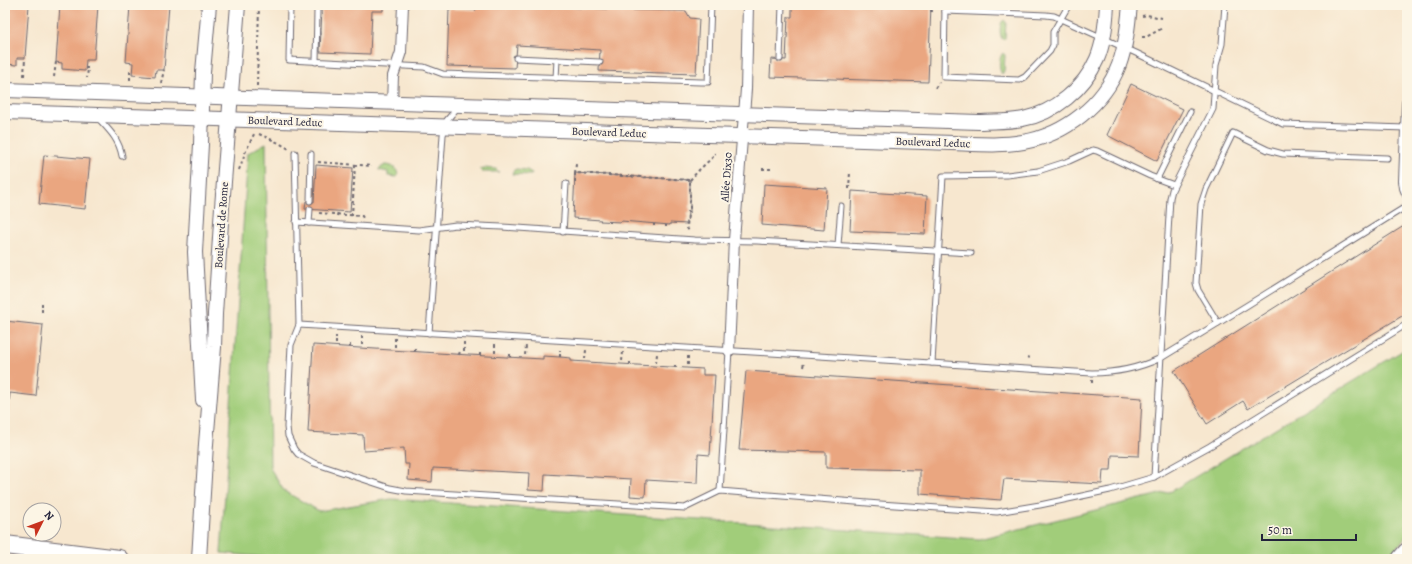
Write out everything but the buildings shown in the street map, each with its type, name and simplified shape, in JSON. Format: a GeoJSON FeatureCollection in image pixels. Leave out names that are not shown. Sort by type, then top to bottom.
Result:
{"type":"FeatureCollection","features":[{"type":"Feature","properties":{"kind":"highway"},"geometry":{"type":"LineString","coordinates":[[5,545],[119,559]]}},
{"type":"Feature","properties":{"kind":"highway"},"geometry":{"type":"LineString","coordinates":[[1401,559],[1407,552]]}},
{"type":"Feature","properties":{"kind":"street","name":"Boulevard de Rome"},"geometry":{"type":"LineString","coordinates":[[206,444],[199,346],[195,252],[202,96],[209,5]]}},
{"type":"Feature","properties":{"kind":"street","name":"Boulevard de Rome"},"geometry":{"type":"LineString","coordinates":[[199,559],[228,119],[238,5]]}},
{"type":"Feature","properties":{"kind":"street"},"geometry":{"type":"LineString","coordinates":[[392,102],[392,81],[401,52],[402,5]]}},
{"type":"Feature","properties":{"kind":"street","name":"Allée Dix30"},"geometry":{"type":"LineString","coordinates":[[729,351],[734,240],[741,136],[746,89],[748,5]]}},
{"type":"Feature","properties":{"kind":"street","name":"Boulevard Leduc"},"geometry":{"type":"LineString","coordinates":[[5,90],[980,122],[1007,121],[1024,119],[1048,110],[1065,100],[1085,79],[1094,66],[1099,54],[1108,5]]}},
{"type":"Feature","properties":{"kind":"street","name":"Boulevard Leduc"},"geometry":{"type":"LineString","coordinates":[[5,112],[992,144],[1015,143],[1052,134],[1077,118],[1092,106],[1114,77],[1119,64],[1124,47],[1130,5]]}},
{"type":"Feature","properties":{"kind":"street"},"geometry":{"type":"LineString","coordinates":[[1407,103],[1404,184],[1407,193]]}},
{"type":"Feature","properties":{"kind":"lane"},"geometry":{"type":"LineString","coordinates":[[290,5],[289,60],[424,67],[443,74],[708,82],[711,5]]}},
{"type":"Feature","properties":{"kind":"lane"},"geometry":{"type":"LineString","coordinates":[[780,59],[782,5]]}},
{"type":"Feature","properties":{"kind":"lane"},"geometry":{"type":"LineString","coordinates":[[945,5],[944,77],[1022,79],[1050,51],[1053,45],[1053,32],[1067,8],[1067,5]]}},
{"type":"Feature","properties":{"kind":"lane"},"geometry":{"type":"LineString","coordinates":[[1154,477],[1170,198],[1174,186],[1213,109],[1216,65],[1222,44],[1225,5]]}},
{"type":"Feature","properties":{"kind":"lane"},"geometry":{"type":"LineString","coordinates":[[316,11],[316,62]]}},
{"type":"Feature","properties":{"kind":"lane"},"geometry":{"type":"LineString","coordinates":[[945,11],[1046,15],[1061,19],[1124,47],[1283,124],[1406,128]]}},
{"type":"Feature","properties":{"kind":"lane"},"geometry":{"type":"LineString","coordinates":[[516,58],[600,62]]}},
{"type":"Feature","properties":{"kind":"lane"},"geometry":{"type":"LineString","coordinates":[[556,78],[557,60]]}},
{"type":"Feature","properties":{"kind":"lane"},"geometry":{"type":"LineString","coordinates":[[429,333],[442,146],[447,120],[460,104]]}},
{"type":"Feature","properties":{"kind":"lane"},"geometry":{"type":"LineString","coordinates":[[1157,179],[1190,112]]}},
{"type":"Feature","properties":{"kind":"lane"},"geometry":{"type":"LineString","coordinates":[[94,115],[113,134],[122,156]]}},
{"type":"Feature","properties":{"kind":"lane"},"geometry":{"type":"LineString","coordinates":[[1218,323],[1198,290],[1196,283],[1201,204],[1206,189],[1233,133],[1268,150],[1283,154],[1387,158]]}},
{"type":"Feature","properties":{"kind":"lane"},"geometry":{"type":"LineString","coordinates":[[932,363],[944,176],[1007,175],[1038,171],[1069,161],[1093,150],[1097,150],[1174,186]]}},
{"type":"Feature","properties":{"kind":"lane"},"geometry":{"type":"LineString","coordinates":[[295,153],[299,325],[291,345],[286,427],[288,436],[298,454],[314,463],[390,488],[406,491],[685,508],[720,491],[997,512],[1040,505],[1110,490],[1154,477],[1210,446],[1407,324]]}},
{"type":"Feature","properties":{"kind":"lane"},"geometry":{"type":"LineString","coordinates":[[310,201],[311,154]]}},
{"type":"Feature","properties":{"kind":"lane"},"geometry":{"type":"LineString","coordinates":[[563,232],[566,184]]}},
{"type":"Feature","properties":{"kind":"lane"},"geometry":{"type":"LineString","coordinates":[[838,245],[841,206]]}},
{"type":"Feature","properties":{"kind":"lane"},"geometry":{"type":"LineString","coordinates":[[299,325],[1100,373],[1133,368],[1161,358],[1407,206]]}},
{"type":"Feature","properties":{"kind":"lane"},"geometry":{"type":"LineString","coordinates":[[309,223],[312,211]]}},
{"type":"Feature","properties":{"kind":"lane"},"geometry":{"type":"LineString","coordinates":[[296,222],[419,230],[456,225],[718,241],[734,240],[971,253]]}},
{"type":"Feature","properties":{"kind":"lane"},"geometry":{"type":"LineString","coordinates":[[720,491],[729,351]]}},
{"type":"Feature","properties":{"kind":"path"},"geometry":{"type":"LineString","coordinates":[[257,78],[259,5]]}},
{"type":"Feature","properties":{"kind":"path"},"geometry":{"type":"LineString","coordinates":[[930,11],[938,11]]}},
{"type":"Feature","properties":{"kind":"path"},"geometry":{"type":"LineString","coordinates":[[1139,17],[1147,15],[1162,18]]}},
{"type":"Feature","properties":{"kind":"path"},"geometry":{"type":"LineString","coordinates":[[1142,37],[1146,37],[1160,29]]}},
{"type":"Feature","properties":{"kind":"path"},"geometry":{"type":"LineString","coordinates":[[24,76],[25,58]]}},
{"type":"Feature","properties":{"kind":"path"},"geometry":{"type":"LineString","coordinates":[[54,77],[56,62]]}},
{"type":"Feature","properties":{"kind":"path"},"geometry":{"type":"LineString","coordinates":[[85,68],[88,68],[87,78]]}},
{"type":"Feature","properties":{"kind":"path"},"geometry":{"type":"LineString","coordinates":[[161,86],[164,70]]}},
{"type":"Feature","properties":{"kind":"path"},"geometry":{"type":"LineString","coordinates":[[130,80],[130,72],[132,72]]}},
{"type":"Feature","properties":{"kind":"path","name":"Boulevard de Rome"},"geometry":{"type":"LineString","coordinates":[[239,171],[245,153],[255,132],[255,128]]}},
{"type":"Feature","properties":{"kind":"path"},"geometry":{"type":"LineString","coordinates":[[255,132],[279,143],[295,153]]}},
{"type":"Feature","properties":{"kind":"path"},"geometry":{"type":"LineString","coordinates":[[687,228],[691,194],[689,194],[690,180],[698,170],[714,156],[715,153]]}},
{"type":"Feature","properties":{"kind":"path"},"geometry":{"type":"LineString","coordinates":[[317,162],[372,166]]}},
{"type":"Feature","properties":{"kind":"path"},"geometry":{"type":"LineString","coordinates":[[574,188],[576,164]]}},
{"type":"Feature","properties":{"kind":"path"},"geometry":{"type":"LineString","coordinates":[[352,216],[355,165]]}},
{"type":"Feature","properties":{"kind":"path"},"geometry":{"type":"LineString","coordinates":[[762,168],[771,169]]}},
{"type":"Feature","properties":{"kind":"path"},"geometry":{"type":"LineString","coordinates":[[849,189],[850,172]]}},
{"type":"Feature","properties":{"kind":"path"},"geometry":{"type":"LineString","coordinates":[[575,173],[690,180]]}},
{"type":"Feature","properties":{"kind":"path"},"geometry":{"type":"LineString","coordinates":[[312,211],[337,215],[362,216]]}},
{"type":"Feature","properties":{"kind":"path"},"geometry":{"type":"LineString","coordinates":[[337,215],[338,211]]}},
{"type":"Feature","properties":{"kind":"path"},"geometry":{"type":"LineString","coordinates":[[7,308],[8,299]]}},
{"type":"Feature","properties":{"kind":"path"},"geometry":{"type":"LineString","coordinates":[[42,302],[42,312]]}},
{"type":"Feature","properties":{"kind":"path"},"geometry":{"type":"LineString","coordinates":[[336,337],[336,344]]}},
{"type":"Feature","properties":{"kind":"path"},"geometry":{"type":"LineString","coordinates":[[362,337],[362,345]]}},
{"type":"Feature","properties":{"kind":"path"},"geometry":{"type":"LineString","coordinates":[[395,340],[395,347]]}},
{"type":"Feature","properties":{"kind":"path"},"geometry":{"type":"LineString","coordinates":[[464,344],[464,351]]}},
{"type":"Feature","properties":{"kind":"path"},"geometry":{"type":"LineString","coordinates":[[495,345],[495,353]]}},
{"type":"Feature","properties":{"kind":"path"},"geometry":{"type":"LineString","coordinates":[[525,355],[526,348]]}},
{"type":"Feature","properties":{"kind":"path"},"geometry":{"type":"LineString","coordinates":[[560,350],[560,357]]}},
{"type":"Feature","properties":{"kind":"path"},"geometry":{"type":"LineString","coordinates":[[459,355],[460,351]]}},
{"type":"Feature","properties":{"kind":"path"},"geometry":{"type":"LineString","coordinates":[[585,352],[585,359]]}},
{"type":"Feature","properties":{"kind":"path"},"geometry":{"type":"LineString","coordinates":[[622,361],[623,354]]}},
{"type":"Feature","properties":{"kind":"path"},"geometry":{"type":"LineString","coordinates":[[656,363],[657,356]]}},
{"type":"Feature","properties":{"kind":"path"},"geometry":{"type":"LineString","coordinates":[[1027,357],[1031,358]]}},
{"type":"Feature","properties":{"kind":"path"},"geometry":{"type":"LineString","coordinates":[[688,358],[688,365]]}},
{"type":"Feature","properties":{"kind":"green space"},"geometry":{"type":"Polygon","coordinates":[[[1004,20],[1006,22],[1005,38],[1003,40],[1000,30],[1001,24],[1004,20]]]}},
{"type":"Feature","properties":{"kind":"green space"},"geometry":{"type":"Polygon","coordinates":[[[1003,53],[1005,55],[1004,71],[1002,74],[1000,63],[1003,53]]]}},
{"type":"Feature","properties":{"kind":"green space"},"geometry":{"type":"Polygon","coordinates":[[[266,143],[270,468],[284,491],[319,511],[391,499],[979,539],[1172,491],[1407,348],[1407,534],[1403,541],[1386,559],[284,559],[221,553],[248,153],[266,143]]]}},
{"type":"Feature","properties":{"kind":"green space"},"geometry":{"type":"Polygon","coordinates":[[[385,165],[392,166],[395,169],[398,175],[397,177],[388,176],[388,172],[379,170],[385,165]]]}},
{"type":"Feature","properties":{"kind":"green space"},"geometry":{"type":"Polygon","coordinates":[[[483,168],[496,169],[499,172],[482,172],[480,170],[483,168]]]}},
{"type":"Feature","properties":{"kind":"green space"},"geometry":{"type":"Polygon","coordinates":[[[516,169],[527,170],[532,173],[531,175],[512,174],[516,169]]]}}]}
